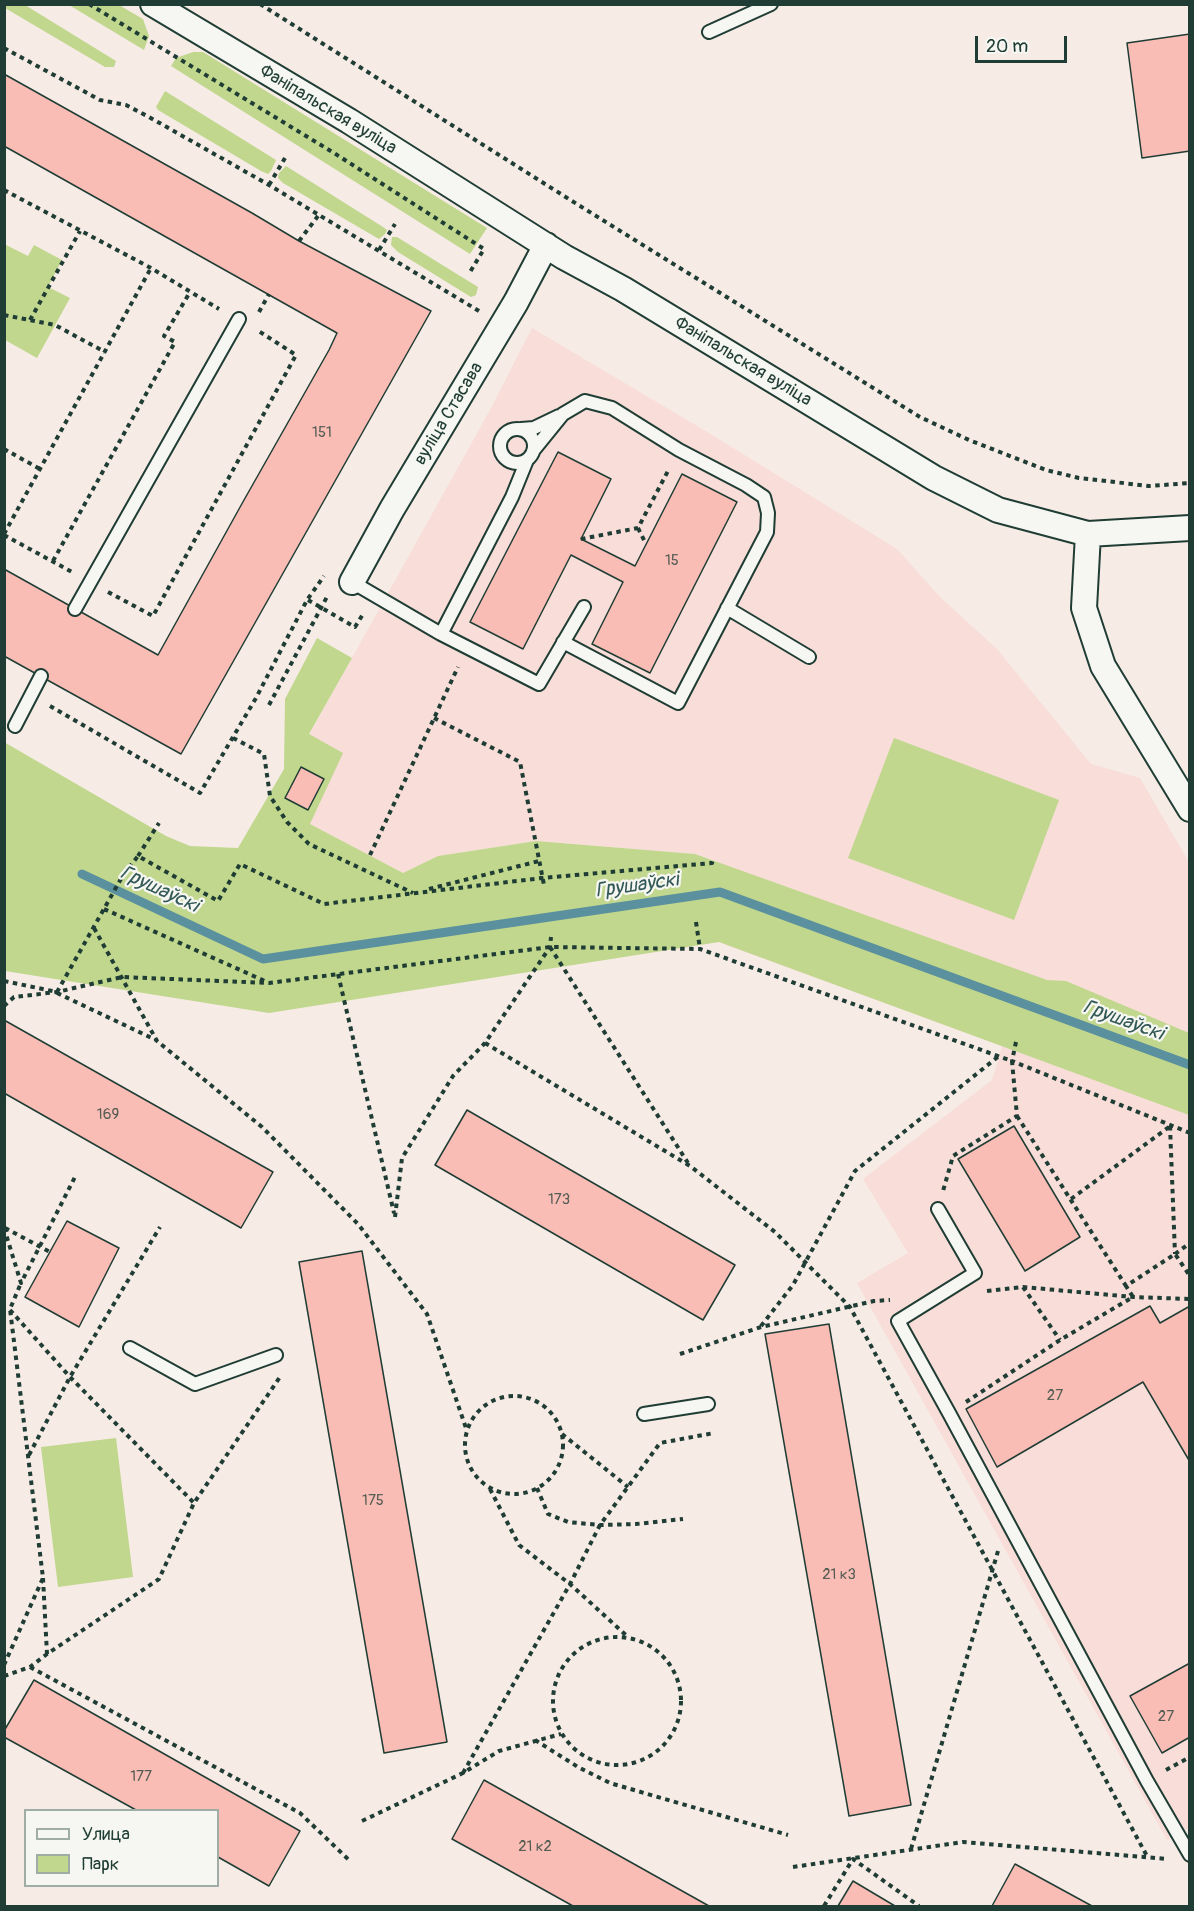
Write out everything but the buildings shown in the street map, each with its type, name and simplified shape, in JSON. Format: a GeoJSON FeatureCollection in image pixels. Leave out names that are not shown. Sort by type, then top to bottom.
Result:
{"type":"FeatureCollection","features":[{"type":"Feature","properties":{"kind":"street","name":"Фаніпальская вуліца"},"geometry":{"type":"LineString","coordinates":[[153,4],[349,121],[546,245],[623,289],[934,478],[998,510],[1088,534],[1190,528]]}},
{"type":"Feature","properties":{"kind":"street","name":"вуліца Стасава"},"geometry":{"type":"LineString","coordinates":[[341,586],[392,509],[516,302],[546,245]]}},
{"type":"Feature","properties":{"kind":"street"},"geometry":{"type":"LineString","coordinates":[[1088,534],[1084,608],[1103,666],[1190,809]]}},
{"type":"Feature","properties":{"kind":"lane"},"geometry":{"type":"LineString","coordinates":[[709,32],[771,4]]}},
{"type":"Feature","properties":{"kind":"lane"},"geometry":{"type":"LineString","coordinates":[[75,609],[238,319]]}},
{"type":"Feature","properties":{"kind":"lane"},"geometry":{"type":"LineString","coordinates":[[512,498],[514,480],[512,471],[500,449],[501,438],[510,430],[534,428],[585,400],[612,408],[679,450],[746,484],[764,497],[768,513],[767,532],[678,703],[563,642]]}},
{"type":"Feature","properties":{"kind":"lane"},"geometry":{"type":"LineString","coordinates":[[505,459],[516,463],[530,456],[563,414]]}},
{"type":"Feature","properties":{"kind":"lane"},"geometry":{"type":"LineString","coordinates":[[441,634],[512,498],[530,456],[533,440],[521,429]]}},
{"type":"Feature","properties":{"kind":"lane"},"geometry":{"type":"LineString","coordinates":[[341,586],[539,684],[584,607]]}},
{"type":"Feature","properties":{"kind":"lane"},"geometry":{"type":"LineString","coordinates":[[727,608],[809,657]]}},
{"type":"Feature","properties":{"kind":"lane"},"geometry":{"type":"LineString","coordinates":[[15,726],[41,676]]}},
{"type":"Feature","properties":{"kind":"lane"},"geometry":{"type":"LineString","coordinates":[[938,1209],[975,1273],[898,1321],[1147,1781],[1190,1855]]}},
{"type":"Feature","properties":{"kind":"lane"},"geometry":{"type":"LineString","coordinates":[[130,1348],[195,1384],[276,1355]]}},
{"type":"Feature","properties":{"kind":"lane"},"geometry":{"type":"LineString","coordinates":[[644,1414],[708,1404]]}},
{"type":"Feature","properties":{"kind":"path"},"geometry":{"type":"LineString","coordinates":[[89,4],[334,153],[484,249],[470,272]]}},
{"type":"Feature","properties":{"kind":"path"},"geometry":{"type":"LineString","coordinates":[[260,4],[920,417],[969,440],[1046,470],[1079,478],[1149,486],[1190,483]]}},
{"type":"Feature","properties":{"kind":"path"},"geometry":{"type":"LineString","coordinates":[[4,48],[100,99],[126,105],[149,117],[269,185],[479,311]]}},
{"type":"Feature","properties":{"kind":"path"},"geometry":{"type":"LineString","coordinates":[[269,185],[285,158]]}},
{"type":"Feature","properties":{"kind":"path"},"geometry":{"type":"LineString","coordinates":[[299,241],[318,216]]}},
{"type":"Feature","properties":{"kind":"path"},"geometry":{"type":"LineString","coordinates":[[379,250],[394,224]]}},
{"type":"Feature","properties":{"kind":"path"},"geometry":{"type":"LineString","coordinates":[[30,320],[80,231]]}},
{"type":"Feature","properties":{"kind":"path"},"geometry":{"type":"LineString","coordinates":[[4,534],[151,268]]}},
{"type":"Feature","properties":{"kind":"path"},"geometry":{"type":"LineString","coordinates":[[52,561],[175,342],[164,336],[190,292]]}},
{"type":"Feature","properties":{"kind":"path"},"geometry":{"type":"LineString","coordinates":[[473,321],[483,302]]}},
{"type":"Feature","properties":{"kind":"path"},"geometry":{"type":"LineString","coordinates":[[4,315],[55,325],[105,352]]}},
{"type":"Feature","properties":{"kind":"path"},"geometry":{"type":"LineString","coordinates":[[4,449],[40,469]]}},
{"type":"Feature","properties":{"kind":"path"},"geometry":{"type":"LineString","coordinates":[[638,528],[679,450]]}},
{"type":"Feature","properties":{"kind":"path"},"geometry":{"type":"LineString","coordinates":[[581,538],[638,528]]}},
{"type":"Feature","properties":{"kind":"path"},"geometry":{"type":"LineString","coordinates":[[638,528],[646,543]]}},
{"type":"Feature","properties":{"kind":"path"},"geometry":{"type":"LineString","coordinates":[[31,695],[200,793],[233,738],[308,600],[326,574]]}},
{"type":"Feature","properties":{"kind":"path"},"geometry":{"type":"LineString","coordinates":[[269,705],[341,586]]}},
{"type":"Feature","properties":{"kind":"path"},"geometry":{"type":"LineString","coordinates":[[370,855],[467,647]]}},
{"type":"Feature","properties":{"kind":"path"},"geometry":{"type":"LineString","coordinates":[[434,718],[520,762],[544,885]]}},
{"type":"Feature","properties":{"kind":"path"},"geometry":{"type":"LineString","coordinates":[[233,738],[264,754],[270,796],[287,822],[309,844],[413,894],[539,861]]}},
{"type":"Feature","properties":{"kind":"path"},"geometry":{"type":"LineString","coordinates":[[57,992],[122,877],[159,823]]}},
{"type":"Feature","properties":{"kind":"path"},"geometry":{"type":"LineString","coordinates":[[138,856],[218,901],[240,864],[324,904],[542,878],[712,863]]}},
{"type":"Feature","properties":{"kind":"path"},"geometry":{"type":"LineString","coordinates":[[104,909],[269,983]]}},
{"type":"Feature","properties":{"kind":"path"},"geometry":{"type":"LineString","coordinates":[[696,922],[700,949]]}},
{"type":"Feature","properties":{"kind":"path"},"geometry":{"type":"LineString","coordinates":[[94,927],[158,1041]]}},
{"type":"Feature","properties":{"kind":"path"},"geometry":{"type":"LineString","coordinates":[[338,974],[395,1217],[402,1158],[453,1076],[485,1043],[550,946],[551,937]]}},
{"type":"Feature","properties":{"kind":"path"},"geometry":{"type":"LineString","coordinates":[[550,946],[690,1166]]}},
{"type":"Feature","properties":{"kind":"path"},"geometry":{"type":"LineString","coordinates":[[4,1006],[14,997],[57,992],[122,977],[269,983],[550,946],[700,949],[999,1056],[1190,1133]]}},
{"type":"Feature","properties":{"kind":"path"},"geometry":{"type":"LineString","coordinates":[[4,981],[57,992],[158,1041],[262,1127],[358,1224],[427,1314],[467,1431]]}},
{"type":"Feature","properties":{"kind":"path"},"geometry":{"type":"LineString","coordinates":[[1016,1042],[1012,1061],[1017,1116],[1133,1297]]}},
{"type":"Feature","properties":{"kind":"path"},"geometry":{"type":"LineString","coordinates":[[485,1043],[690,1166],[775,1232],[850,1307],[1148,1858]]}},
{"type":"Feature","properties":{"kind":"path"},"geometry":{"type":"LineString","coordinates":[[760,1327],[793,1285],[855,1171],[999,1056]]}},
{"type":"Feature","properties":{"kind":"path"},"geometry":{"type":"LineString","coordinates":[[938,1209],[953,1156],[1017,1116]]}},
{"type":"Feature","properties":{"kind":"path"},"geometry":{"type":"LineString","coordinates":[[1071,1199],[1170,1126]]}},
{"type":"Feature","properties":{"kind":"path"},"geometry":{"type":"LineString","coordinates":[[1170,1126],[1175,1254],[1190,1276]]}},
{"type":"Feature","properties":{"kind":"path"},"geometry":{"type":"LineString","coordinates":[[47,1654],[43,1578],[10,1309],[75,1177]]}},
{"type":"Feature","properties":{"kind":"path"},"geometry":{"type":"LineString","coordinates":[[28,1457],[70,1377],[160,1227]]}},
{"type":"Feature","properties":{"kind":"path"},"geometry":{"type":"LineString","coordinates":[[4,1228],[50,1252]]}},
{"type":"Feature","properties":{"kind":"path"},"geometry":{"type":"LineString","coordinates":[[4,1228],[21,1283]]}},
{"type":"Feature","properties":{"kind":"path"},"geometry":{"type":"LineString","coordinates":[[1125,1286],[1190,1243]]}},
{"type":"Feature","properties":{"kind":"path"},"geometry":{"type":"LineString","coordinates":[[1023,1287],[1060,1340]]}},
{"type":"Feature","properties":{"kind":"path"},"geometry":{"type":"LineString","coordinates":[[980,1292],[1023,1287],[1133,1297],[1190,1299]]}},
{"type":"Feature","properties":{"kind":"path"},"geometry":{"type":"LineString","coordinates":[[680,1354],[760,1327],[874,1301],[937,1296]]}},
{"type":"Feature","properties":{"kind":"path"},"geometry":{"type":"LineString","coordinates":[[949,1413],[1060,1340],[1133,1297]]}},
{"type":"Feature","properties":{"kind":"path"},"geometry":{"type":"LineString","coordinates":[[10,1309],[70,1377],[194,1503]]}},
{"type":"Feature","properties":{"kind":"path"},"geometry":{"type":"LineString","coordinates":[[4,1676],[30,1667],[159,1579],[194,1503],[285,1370]]}},
{"type":"Feature","properties":{"kind":"path"},"geometry":{"type":"LineString","coordinates":[[517,1396],[532,1399],[545,1407],[556,1419],[562,1434],[563,1450],[550,1478],[537,1488],[522,1494],[506,1494],[490,1488],[477,1478],[468,1464],[465,1448],[467,1431],[474,1416],[486,1405],[501,1398],[517,1396]]}},
{"type":"Feature","properties":{"kind":"path"},"geometry":{"type":"LineString","coordinates":[[463,1773],[570,1584],[600,1525],[660,1443],[714,1433]]}},
{"type":"Feature","properties":{"kind":"path"},"geometry":{"type":"LineString","coordinates":[[562,1434],[628,1487]]}},
{"type":"Feature","properties":{"kind":"path"},"geometry":{"type":"LineString","coordinates":[[490,1488],[519,1545],[570,1584],[628,1637]]}},
{"type":"Feature","properties":{"kind":"path"},"geometry":{"type":"LineString","coordinates":[[537,1488],[548,1514],[568,1522],[600,1525],[683,1519]]}},
{"type":"Feature","properties":{"kind":"path"},"geometry":{"type":"LineString","coordinates":[[911,1850],[1001,1542]]}},
{"type":"Feature","properties":{"kind":"path"},"geometry":{"type":"LineString","coordinates":[[4,1665],[43,1578]]}},
{"type":"Feature","properties":{"kind":"path"},"geometry":{"type":"LineString","coordinates":[[607,1637],[628,1637],[647,1643],[663,1655],[675,1671],[681,1690],[681,1710],[675,1729],[664,1746],[648,1758],[629,1765],[609,1766],[590,1760],[573,1749],[561,1734],[554,1714],[553,1693],[559,1673],[570,1656],[587,1643],[607,1637]]}},
{"type":"Feature","properties":{"kind":"path"},"geometry":{"type":"LineString","coordinates":[[30,1667],[300,1813],[351,1862]]}},
{"type":"Feature","properties":{"kind":"path"},"geometry":{"type":"LineString","coordinates":[[362,1821],[463,1773],[499,1751],[561,1734]]}},
{"type":"Feature","properties":{"kind":"path"},"geometry":{"type":"LineString","coordinates":[[535,1740],[610,1784],[788,1835]]}},
{"type":"Feature","properties":{"kind":"path"},"geometry":{"type":"LineString","coordinates":[[793,1867],[963,1842],[1169,1859]]}},
{"type":"Feature","properties":{"kind":"path"},"geometry":{"type":"LineString","coordinates":[[824,1906],[853,1859]]}},
{"type":"Feature","properties":{"kind":"path"},"geometry":{"type":"LineString","coordinates":[[853,1859],[919,1906]]}},
{"type":"Feature","properties":{"kind":"shaded area"},"geometry":{"type":"Polygon","coordinates":[[[532,328],[709,433],[897,549],[941,598],[997,649],[1091,764],[1140,778],[1190,864],[1189,1828],[1167,1840],[857,1283],[908,1253],[863,1179],[992,1080],[1002,1046],[726,945],[719,862],[695,854],[536,841],[438,856],[403,873],[310,824],[342,753],[309,735],[490,410],[532,328]]]}},
{"type":"Feature","properties":{"kind":"green space"},"geometry":{"type":"Polygon","coordinates":[[[5,4],[25,5],[116,61],[114,67],[105,67],[5,8],[5,4]]]}},
{"type":"Feature","properties":{"kind":"green space"},"geometry":{"type":"Polygon","coordinates":[[[69,5],[119,5],[143,19],[149,36],[144,50],[69,5]]]}},
{"type":"Feature","properties":{"kind":"green space"},"geometry":{"type":"Polygon","coordinates":[[[193,52],[203,52],[487,228],[470,254],[171,66],[176,58],[193,52]]]}},
{"type":"Feature","properties":{"kind":"green space"},"geometry":{"type":"Polygon","coordinates":[[[165,91],[276,160],[271,171],[268,174],[261,171],[158,110],[156,107],[165,91]]]}},
{"type":"Feature","properties":{"kind":"green space"},"geometry":{"type":"Polygon","coordinates":[[[286,166],[383,227],[387,230],[385,234],[379,239],[283,183],[278,178],[279,173],[286,166]]]}},
{"type":"Feature","properties":{"kind":"green space"},"geometry":{"type":"Polygon","coordinates":[[[392,237],[397,237],[478,287],[476,295],[471,297],[398,252],[391,245],[392,237]]]}},
{"type":"Feature","properties":{"kind":"green space"},"geometry":{"type":"Polygon","coordinates":[[[4,244],[28,256],[34,245],[62,260],[48,287],[70,298],[37,358],[5,340],[4,244]]]}},
{"type":"Feature","properties":{"kind":"green space"},"geometry":{"type":"Polygon","coordinates":[[[317,638],[352,658],[309,734],[343,753],[310,824],[403,873],[438,856],[536,841],[695,854],[1047,980],[1066,981],[1189,1033],[1189,1115],[719,942],[269,1013],[5,971],[4,742],[166,836],[190,846],[238,848],[284,769],[285,699],[317,638]]]}},
{"type":"Feature","properties":{"kind":"green space"},"geometry":{"type":"Polygon","coordinates":[[[894,738],[1059,800],[1014,920],[848,858],[894,738]]]}},
{"type":"Feature","properties":{"kind":"green space"},"geometry":{"type":"Polygon","coordinates":[[[116,1438],[133,1577],[58,1587],[41,1447],[116,1438]]]}},
{"type":"Feature","properties":{"kind":"waterway","name":"Грушаўскі"},"geometry":{"type":"LineString","coordinates":[[82,874],[263,959],[720,892],[1190,1065]]}}]}
